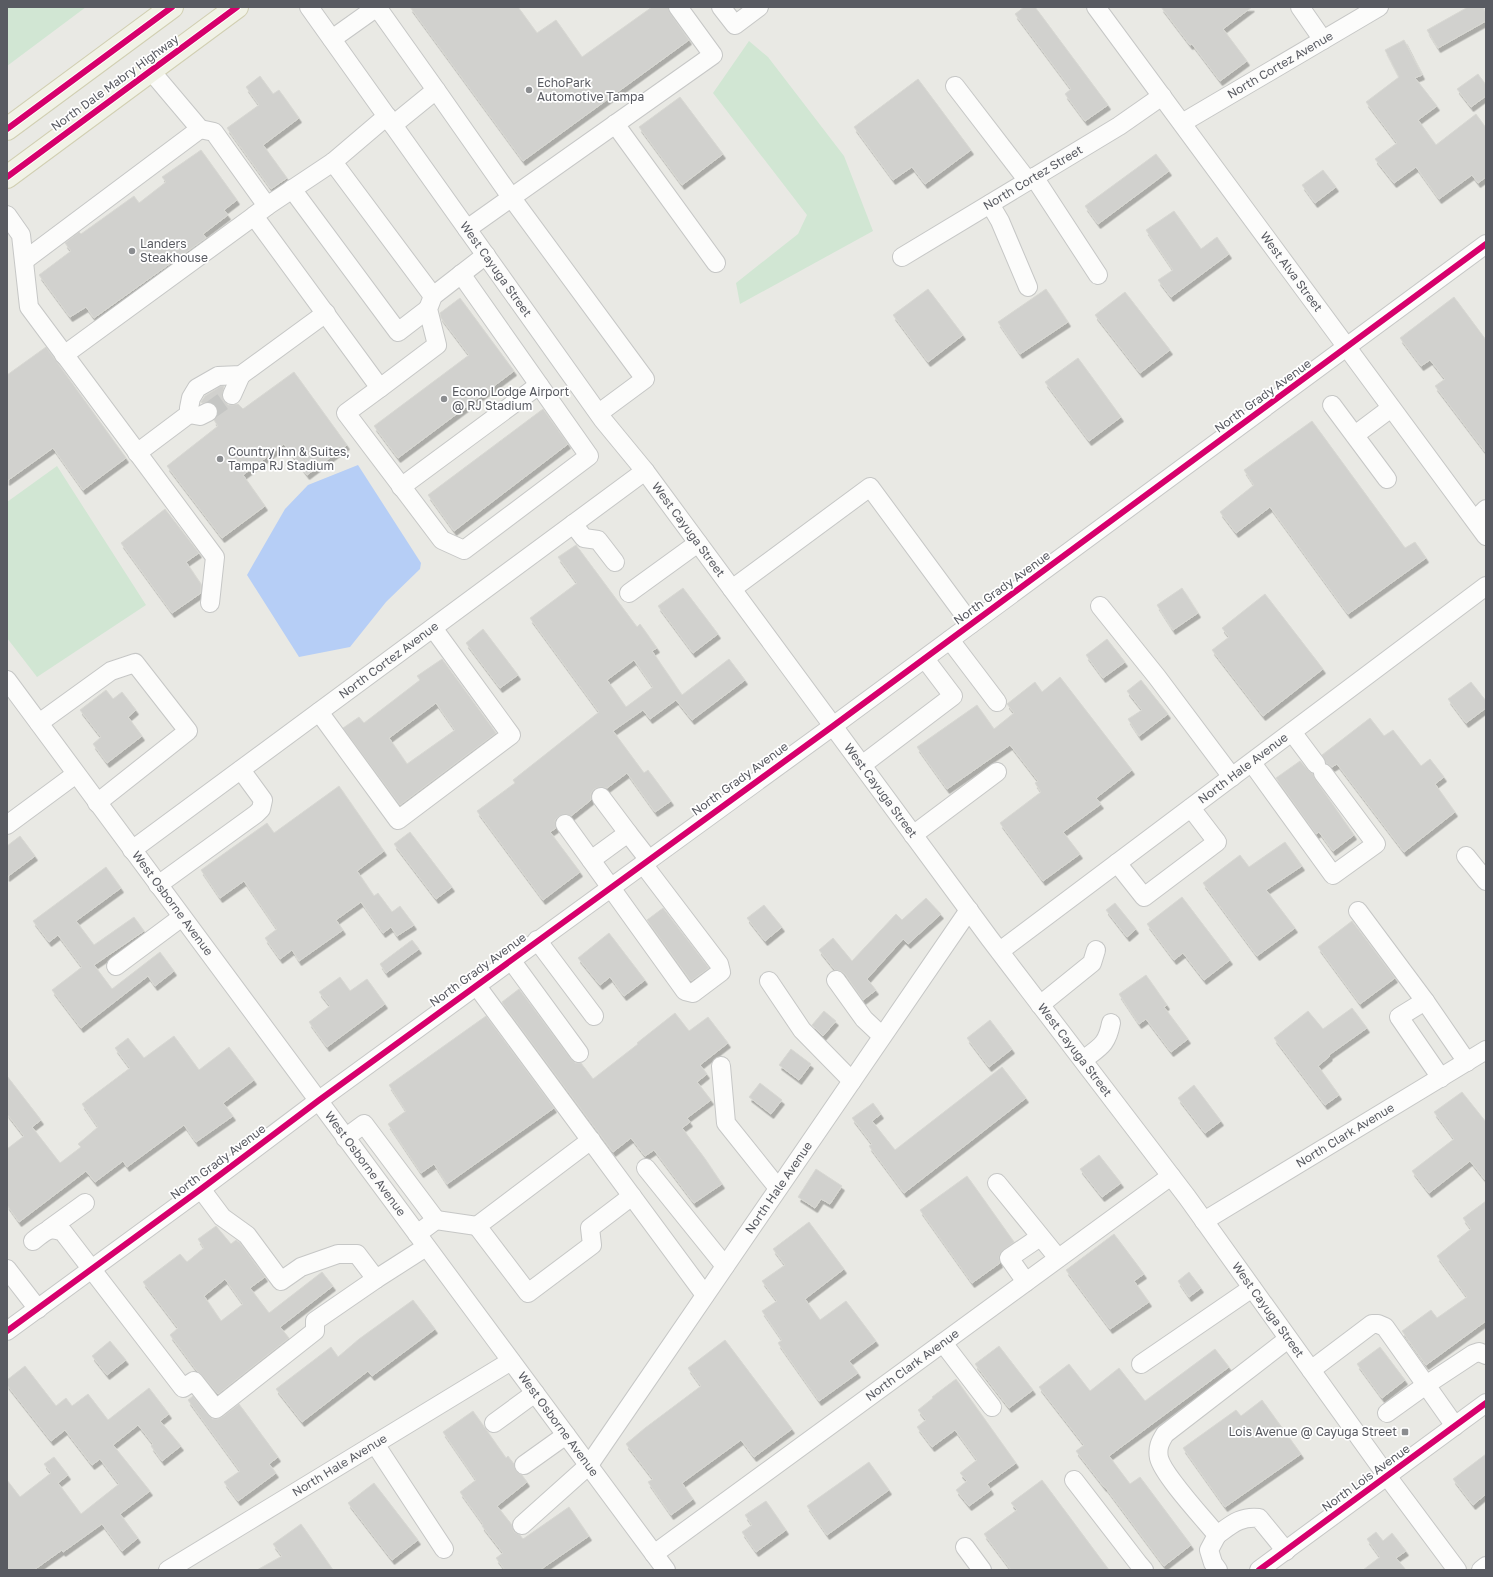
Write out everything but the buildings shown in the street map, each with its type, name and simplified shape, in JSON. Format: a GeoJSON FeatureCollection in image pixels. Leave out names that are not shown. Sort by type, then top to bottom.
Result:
{"type":"FeatureCollection","features":[{"type":"Feature","properties":{"kind":"main road"},"geometry":{"type":"LineString","coordinates":[[7,130],[172,7]]}},
{"type":"Feature","properties":{"kind":"main road","name":"North Dale Mabry Highway"},"geometry":{"type":"LineString","coordinates":[[7,177],[237,7]]}},
{"type":"Feature","properties":{"kind":"street","name":"West Cayuga Street"},"geometry":{"type":"LineString","coordinates":[[309,7],[599,413],[645,471],[1000,952],[1171,1176],[1387,1476],[1457,1570]]}},
{"type":"Feature","properties":{"kind":"street"},"geometry":{"type":"LineString","coordinates":[[332,39],[377,7],[512,197],[645,379],[599,413]]}},
{"type":"Feature","properties":{"kind":"street"},"geometry":{"type":"LineString","coordinates":[[467,229],[713,55],[678,7]]}},
{"type":"Feature","properties":{"kind":"street"},"geometry":{"type":"LineString","coordinates":[[721,7],[735,25],[759,7]]}},
{"type":"Feature","properties":{"kind":"street","name":"West Alva Street"},"geometry":{"type":"LineString","coordinates":[[1096,7],[1391,408],[1480,515],[1486,536]]}},
{"type":"Feature","properties":{"kind":"street"},"geometry":{"type":"LineString","coordinates":[[1300,7],[1322,40]]}},
{"type":"Feature","properties":{"kind":"street","name":"North Cortez Avenue"},"geometry":{"type":"LineString","coordinates":[[1182,123],[1379,7]]}},
{"type":"Feature","properties":{"kind":"street"},"geometry":{"type":"LineString","coordinates":[[151,71],[200,129],[214,132],[261,211],[326,313],[380,388]]}},
{"type":"Feature","properties":{"kind":"street"},"geometry":{"type":"LineString","coordinates":[[955,86],[1031,179],[1098,275]]}},
{"type":"Feature","properties":{"kind":"street"},"geometry":{"type":"LineString","coordinates":[[64,355],[261,211],[333,162],[390,120],[436,90]]}},
{"type":"Feature","properties":{"kind":"street","name":"North Cortez Street"},"geometry":{"type":"LineString","coordinates":[[902,257],[1119,126],[1162,96]]}},
{"type":"Feature","properties":{"kind":"street"},"geometry":{"type":"LineString","coordinates":[[615,124],[716,263]]}},
{"type":"Feature","properties":{"kind":"street"},"geometry":{"type":"LineString","coordinates":[[25,260],[200,129]]}},
{"type":"Feature","properties":{"kind":"street"},"geometry":{"type":"LineString","coordinates":[[333,162],[431,303],[437,345],[346,413],[442,540],[464,550],[589,456],[461,274]]}},
{"type":"Feature","properties":{"kind":"street"},"geometry":{"type":"LineString","coordinates":[[292,189],[398,332],[461,274],[486,255]]}},
{"type":"Feature","properties":{"kind":"street"},"geometry":{"type":"LineString","coordinates":[[990,204],[1000,221],[1028,287]]}},
{"type":"Feature","properties":{"kind":"street"},"geometry":{"type":"LineString","coordinates":[[7,215],[21,235],[25,260],[29,307],[215,558],[210,603]]}},
{"type":"Feature","properties":{"kind":"street","name":"North Grady Avenue"},"geometry":{"type":"LineString","coordinates":[[7,1331],[537,940],[950,640],[1485,247]]}},
{"type":"Feature","properties":{"kind":"street"},"geometry":{"type":"LineString","coordinates":[[189,414],[191,398],[197,388],[218,376],[241,374],[326,313]]}},
{"type":"Feature","properties":{"kind":"street"},"geometry":{"type":"LineString","coordinates":[[232,395],[241,374]]}},
{"type":"Feature","properties":{"kind":"street"},"geometry":{"type":"LineString","coordinates":[[401,487],[539,385]]}},
{"type":"Feature","properties":{"kind":"street"},"geometry":{"type":"LineString","coordinates":[[1332,404],[1387,479]]}},
{"type":"Feature","properties":{"kind":"street"},"geometry":{"type":"LineString","coordinates":[[1354,435],[1391,408]]}},
{"type":"Feature","properties":{"kind":"street"},"geometry":{"type":"LineString","coordinates":[[137,452],[189,414],[200,416],[208,412]]}},
{"type":"Feature","properties":{"kind":"street","name":"North Cortez Avenue"},"geometry":{"type":"LineString","coordinates":[[132,850],[645,471]]}},
{"type":"Feature","properties":{"kind":"street"},"geometry":{"type":"LineString","coordinates":[[732,589],[870,487],[971,624]]}},
{"type":"Feature","properties":{"kind":"street"},"geometry":{"type":"LineString","coordinates":[[573,524],[584,538],[598,540],[615,562]]}},
{"type":"Feature","properties":{"kind":"street"},"geometry":{"type":"LineString","coordinates":[[629,593],[698,543]]}},
{"type":"Feature","properties":{"kind":"street","name":"North Hale Avenue"},"geometry":{"type":"LineString","coordinates":[[1000,952],[1486,586]]}},
{"type":"Feature","properties":{"kind":"street"},"geometry":{"type":"LineString","coordinates":[[1100,606],[1157,677],[1232,777]]}},
{"type":"Feature","properties":{"kind":"street"},"geometry":{"type":"LineString","coordinates":[[319,712],[398,820],[511,735],[433,628]]}},
{"type":"Feature","properties":{"kind":"street"},"geometry":{"type":"LineString","coordinates":[[950,640],[997,702]]}},
{"type":"Feature","properties":{"kind":"street"},"geometry":{"type":"LineString","coordinates":[[862,765],[953,696],[924,658]]}},
{"type":"Feature","properties":{"kind":"street"},"geometry":{"type":"LineString","coordinates":[[39,723],[111,671],[135,662],[188,731],[97,803]]}},
{"type":"Feature","properties":{"kind":"street","name":"West Osborne Avenue"},"geometry":{"type":"LineString","coordinates":[[7,680],[666,1570]]}},
{"type":"Feature","properties":{"kind":"street"},"geometry":{"type":"LineString","coordinates":[[1252,763],[1333,875],[1376,844],[1292,732]]}},
{"type":"Feature","properties":{"kind":"street"},"geometry":{"type":"LineString","coordinates":[[158,885],[261,809],[263,800],[241,770]]}},
{"type":"Feature","properties":{"kind":"street"},"geometry":{"type":"LineString","coordinates":[[913,835],[997,772]]}},
{"type":"Feature","properties":{"kind":"street"},"geometry":{"type":"LineString","coordinates":[[7,826],[76,774]]}},
{"type":"Feature","properties":{"kind":"street"},"geometry":{"type":"LineString","coordinates":[[565,824],[685,990],[693,993],[721,972],[719,964],[646,862],[628,832],[601,797]]}},
{"type":"Feature","properties":{"kind":"street"},"geometry":{"type":"LineString","coordinates":[[1118,863],[1144,897],[1217,842],[1191,808]]}},
{"type":"Feature","properties":{"kind":"street"},"geometry":{"type":"LineString","coordinates":[[591,860],[628,832]]}},
{"type":"Feature","properties":{"kind":"street"},"geometry":{"type":"LineString","coordinates":[[1466,856],[1486,881]]}},
{"type":"Feature","properties":{"kind":"street","name":"North Hale Avenue"},"geometry":{"type":"LineString","coordinates":[[522,1525],[589,1465],[969,910]]}},
{"type":"Feature","properties":{"kind":"street"},"geometry":{"type":"LineString","coordinates":[[1358,911],[1425,1000],[1467,1062]]}},
{"type":"Feature","properties":{"kind":"street"},"geometry":{"type":"LineString","coordinates":[[116,966],[182,917]]}},
{"type":"Feature","properties":{"kind":"street"},"geometry":{"type":"LineString","coordinates":[[537,940],[594,1016]]}},
{"type":"Feature","properties":{"kind":"street"},"geometry":{"type":"LineString","coordinates":[[1040,1005],[1092,963],[1096,950]]}},
{"type":"Feature","properties":{"kind":"street"},"geometry":{"type":"LineString","coordinates":[[511,960],[579,1053]]}},
{"type":"Feature","properties":{"kind":"street"},"geometry":{"type":"LineString","coordinates":[[836,980],[864,1019],[882,1036]]}},
{"type":"Feature","properties":{"kind":"street"},"geometry":{"type":"LineString","coordinates":[[769,981],[802,1030],[852,1080]]}},
{"type":"Feature","properties":{"kind":"street"},"geometry":{"type":"LineString","coordinates":[[476,985],[705,1295]]}},
{"type":"Feature","properties":{"kind":"street"},"geometry":{"type":"LineString","coordinates":[[1425,1000],[1399,1017],[1441,1078]]}},
{"type":"Feature","properties":{"kind":"street"},"geometry":{"type":"LineString","coordinates":[[1082,1060],[1101,1046],[1108,1035],[1111,1022]]}},
{"type":"Feature","properties":{"kind":"street","name":"North Clark Avenue"},"geometry":{"type":"LineString","coordinates":[[1204,1221],[1486,1050]]}},
{"type":"Feature","properties":{"kind":"street"},"geometry":{"type":"LineString","coordinates":[[721,1066],[726,1123],[778,1188]]}},
{"type":"Feature","properties":{"kind":"street"},"geometry":{"type":"LineString","coordinates":[[345,1138],[364,1124],[436,1220],[478,1226],[528,1293],[592,1246],[590,1228],[632,1196]]}},
{"type":"Feature","properties":{"kind":"street"},"geometry":{"type":"LineString","coordinates":[[478,1226],[591,1140]]}},
{"type":"Feature","properties":{"kind":"street"},"geometry":{"type":"LineString","coordinates":[[646,1168],[725,1266]]}},
{"type":"Feature","properties":{"kind":"street","name":"North Clark Avenue"},"geometry":{"type":"LineString","coordinates":[[654,1554],[1171,1176]]}},
{"type":"Feature","properties":{"kind":"street"},"geometry":{"type":"LineString","coordinates":[[997,1183],[1058,1258]]}},
{"type":"Feature","properties":{"kind":"street"},"geometry":{"type":"LineString","coordinates":[[201,1189],[222,1217],[247,1235],[281,1281],[301,1267],[338,1254],[357,1254],[376,1279]]}},
{"type":"Feature","properties":{"kind":"street"},"geometry":{"type":"LineString","coordinates":[[33,1241],[85,1202]]}},
{"type":"Feature","properties":{"kind":"street"},"geometry":{"type":"LineString","coordinates":[[49,1229],[55,1229],[63,1232],[183,1388],[194,1381],[216,1409],[315,1331],[315,1320],[376,1279],[421,1240],[436,1220]]}},
{"type":"Feature","properties":{"kind":"street"},"geometry":{"type":"LineString","coordinates":[[1026,1282],[1010,1258],[1040,1237]]}},
{"type":"Feature","properties":{"kind":"street"},"geometry":{"type":"LineString","coordinates":[[7,1269],[38,1309]]}},
{"type":"Feature","properties":{"kind":"street"},"geometry":{"type":"LineString","coordinates":[[1141,1364],[1252,1288]]}},
{"type":"Feature","properties":{"kind":"street"},"geometry":{"type":"LineString","coordinates":[[1311,1370],[1372,1324],[1378,1324],[1385,1327],[1455,1426]]}},
{"type":"Feature","properties":{"kind":"street"},"geometry":{"type":"LineString","coordinates":[[1217,1535],[1170,1477],[1159,1458],[1159,1444],[1165,1434],[1288,1339]]}},
{"type":"Feature","properties":{"kind":"street"},"geometry":{"type":"LineString","coordinates":[[943,1343],[992,1407]]}},
{"type":"Feature","properties":{"kind":"street"},"geometry":{"type":"LineString","coordinates":[[1387,1413],[1473,1354],[1479,1352],[1486,1355]]}},
{"type":"Feature","properties":{"kind":"street","name":"North Hale Avenue"},"geometry":{"type":"LineString","coordinates":[[168,1570],[511,1361]]}},
{"type":"Feature","properties":{"kind":"street"},"geometry":{"type":"LineString","coordinates":[[494,1423],[535,1393]]}},
{"type":"Feature","properties":{"kind":"street","name":"North Lois Avenue"},"geometry":{"type":"LineString","coordinates":[[1260,1570],[1486,1403]]}},
{"type":"Feature","properties":{"kind":"street"},"geometry":{"type":"LineString","coordinates":[[524,1466],[566,1435]]}},
{"type":"Feature","properties":{"kind":"street"},"geometry":{"type":"LineString","coordinates":[[375,1444],[444,1549]]}},
{"type":"Feature","properties":{"kind":"street"},"geometry":{"type":"LineString","coordinates":[[1074,1480],[1144,1570]]}},
{"type":"Feature","properties":{"kind":"street"},"geometry":{"type":"LineString","coordinates":[[1218,1570],[1213,1563],[1209,1550],[1217,1535],[1236,1522],[1249,1517],[1259,1518],[1286,1551]]}},
{"type":"Feature","properties":{"kind":"street"},"geometry":{"type":"LineString","coordinates":[[965,1547],[982,1570]]}},
{"type":"Feature","properties":{"kind":"street"},"geometry":{"type":"LineString","coordinates":[[1481,1570],[1486,1566]]}},
{"type":"Feature","properties":{"kind":"green space"},"geometry":{"type":"Polygon","coordinates":[[[7,7],[86,7],[7,66],[7,7]]]}},
{"type":"Feature","properties":{"kind":"green space"},"geometry":{"type":"Polygon","coordinates":[[[749,41],[768,57],[844,156],[873,231],[740,304],[736,283],[798,234],[807,215],[713,93],[749,41]]]}},
{"type":"Feature","properties":{"kind":"green space"},"geometry":{"type":"Polygon","coordinates":[[[57,466],[146,605],[37,677],[7,638],[7,502],[57,466]]]}},
{"type":"Feature","properties":{"kind":"water"},"geometry":{"type":"Polygon","coordinates":[[[358,465],[421,563],[420,569],[386,602],[350,647],[299,657],[247,575],[285,509],[308,485],[358,465]]]}},
{"type":"Feature","properties":{"kind":"tunnel"},"geometry":{"type":"LineString","coordinates":[[208,412],[232,395]]}},
{"type":"Feature","properties":{"kind":"cycle path"},"geometry":{"type":"LineString","coordinates":[[7,129],[172,7]]}},
{"type":"Feature","properties":{"kind":"cycle path"},"geometry":{"type":"LineString","coordinates":[[7,177],[237,7]]}},
{"type":"Feature","properties":{"kind":"cycle path"},"geometry":{"type":"LineString","coordinates":[[7,1331],[318,1101],[833,726],[1486,244]]}},
{"type":"Feature","properties":{"kind":"cycle path"},"geometry":{"type":"LineString","coordinates":[[1259,1570],[1486,1403]]}},
{"type":"Feature","properties":{"kind":"place","name":"EchoPark Automotive Tampa"},"geometry":{"type":"Point","coordinates":[529,90]}},
{"type":"Feature","properties":{"kind":"place","name":"Landers Steakhouse"},"geometry":{"type":"Point","coordinates":[132,251]}},
{"type":"Feature","properties":{"kind":"place","name":"Econo Lodge Airport @ RJ Stadium"},"geometry":{"type":"Point","coordinates":[444,399]}},
{"type":"Feature","properties":{"kind":"place","name":"Country Inn & Suites, Tampa RJ Stadium"},"geometry":{"type":"Point","coordinates":[220,459]}},
{"type":"Feature","properties":{"kind":"place","name":"Lois Avenue @ Cayuga Street"},"geometry":{"type":"Point","coordinates":[1405,1432]}}]}
